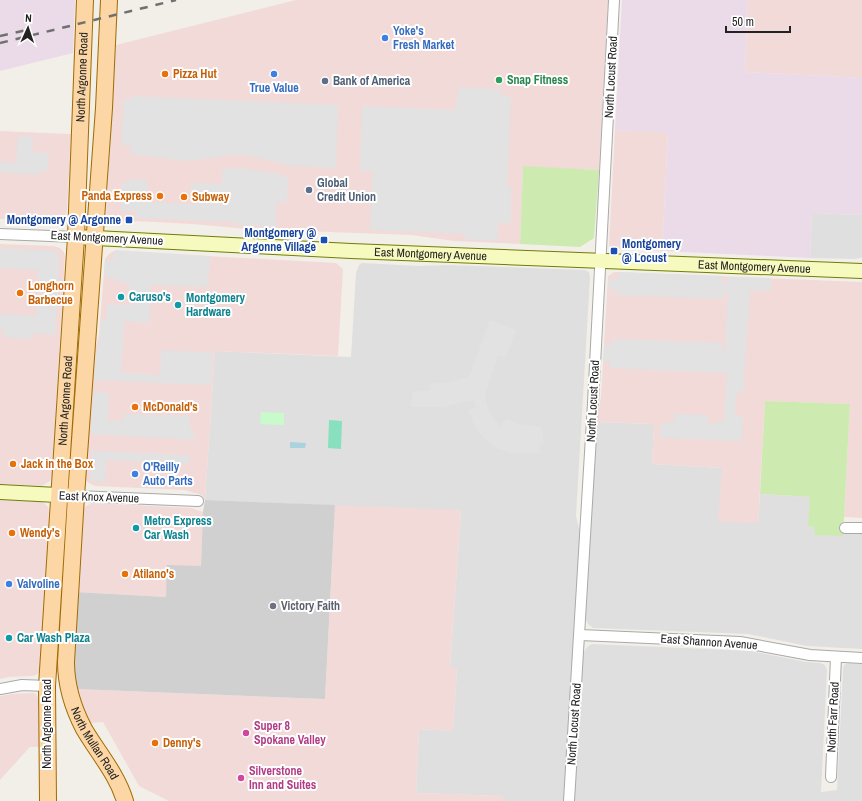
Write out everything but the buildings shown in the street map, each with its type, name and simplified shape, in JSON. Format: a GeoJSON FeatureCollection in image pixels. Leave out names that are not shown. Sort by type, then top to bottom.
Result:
{"type":"FeatureCollection","features":[{"type":"Feature","properties":{"kind":"main road","name":"North Argonne Road"},"geometry":{"type":"LineString","coordinates":[[48,801],[47,686],[76,237],[85,0]]}},
{"type":"Feature","properties":{"kind":"main road","name":"North Argonne Road"},"geometry":{"type":"LineString","coordinates":[[68,689],[66,647],[104,108],[109,0]]}},
{"type":"Feature","properties":{"kind":"main road","name":"East Montgomery Avenue"},"geometry":{"type":"LineString","coordinates":[[76,237],[351,251],[862,271]]}},
{"type":"Feature","properties":{"kind":"main road","name":"East Knox Avenue"},"geometry":{"type":"LineString","coordinates":[[0,492],[76,496]]}},
{"type":"Feature","properties":{"kind":"main road"},"geometry":{"type":"LineString","coordinates":[[51,610],[57,627],[57,672],[64,688],[68,689]]}},
{"type":"Feature","properties":{"kind":"main road","name":"North Mullan Road"},"geometry":{"type":"LineString","coordinates":[[68,689],[84,729],[116,781],[125,801]]}},
{"type":"Feature","properties":{"kind":"street","name":"North Locust Road"},"geometry":{"type":"LineString","coordinates":[[569,801],[580,635],[614,0]]}},
{"type":"Feature","properties":{"kind":"street","name":"East Montgomery Avenue"},"geometry":{"type":"LineString","coordinates":[[0,234],[76,237]]}},
{"type":"Feature","properties":{"kind":"street","name":"East Knox Avenue"},"geometry":{"type":"LineString","coordinates":[[76,496],[198,501]]}},
{"type":"Feature","properties":{"kind":"street"},"geometry":{"type":"LineString","coordinates":[[845,528],[862,528]]}},
{"type":"Feature","properties":{"kind":"street","name":"East Shannon Avenue"},"geometry":{"type":"LineString","coordinates":[[580,635],[740,642],[795,653],[862,658]]}},
{"type":"Feature","properties":{"kind":"street","name":"North Farr Road"},"geometry":{"type":"LineString","coordinates":[[830,777],[836,657]]}},
{"type":"Feature","properties":{"kind":"street"},"geometry":{"type":"LineString","coordinates":[[0,689],[22,685],[47,686]]}},
{"type":"Feature","properties":{"kind":"shaded area"},"geometry":{"type":"Polygon","coordinates":[[[0,0],[75,0],[73,53],[0,71],[0,0]]]}},
{"type":"Feature","properties":{"kind":"shaded area"},"geometry":{"type":"Polygon","coordinates":[[[296,0],[608,0],[599,170],[523,167],[520,244],[454,241],[411,235],[247,229],[192,224],[114,220],[108,217],[106,213],[116,45],[296,0]]]}},
{"type":"Feature","properties":{"kind":"shaded area"},"geometry":{"type":"Polygon","coordinates":[[[622,0],[748,0],[745,72],[862,78],[862,215],[812,213],[810,258],[662,251],[668,133],[615,130],[622,0]]]}},
{"type":"Feature","properties":{"kind":"shaded area"},"geometry":{"type":"Polygon","coordinates":[[[748,0],[862,0],[862,78],[745,72],[748,0]]]}},
{"type":"Feature","properties":{"kind":"shaded area"},"geometry":{"type":"Polygon","coordinates":[[[459,87],[501,89],[501,96],[511,96],[507,186],[511,187],[511,223],[498,223],[497,241],[465,239],[465,234],[370,230],[373,172],[360,171],[362,106],[455,110],[459,87]]]}},
{"type":"Feature","properties":{"kind":"shaded area"},"geometry":{"type":"Polygon","coordinates":[[[132,96],[338,105],[336,168],[293,166],[247,155],[234,155],[186,161],[131,154],[131,146],[121,145],[124,99],[132,99],[132,96]]]}},
{"type":"Feature","properties":{"kind":"shaded area"},"geometry":{"type":"Polygon","coordinates":[[[615,130],[668,132],[662,251],[613,248],[609,246],[615,130]]]}},
{"type":"Feature","properties":{"kind":"shaded area"},"geometry":{"type":"Polygon","coordinates":[[[0,131],[71,134],[67,210],[66,215],[62,219],[58,221],[0,219],[0,131]]]}},
{"type":"Feature","properties":{"kind":"shaded area"},"geometry":{"type":"Polygon","coordinates":[[[18,136],[33,137],[32,152],[49,153],[48,171],[39,170],[39,175],[0,172],[0,162],[16,163],[18,136]]]}},
{"type":"Feature","properties":{"kind":"shaded area"},"geometry":{"type":"Polygon","coordinates":[[[233,168],[281,174],[281,177],[288,177],[287,202],[277,202],[275,227],[236,225],[236,222],[136,218],[136,211],[121,211],[122,182],[130,182],[130,179],[147,180],[147,202],[197,204],[197,201],[191,200],[191,183],[222,184],[222,170],[233,168]]]}},
{"type":"Feature","properties":{"kind":"shaded area"},"geometry":{"type":"Polygon","coordinates":[[[812,213],[862,215],[862,257],[854,259],[810,258],[812,213]]]}},
{"type":"Feature","properties":{"kind":"shaded area"},"geometry":{"type":"Polygon","coordinates":[[[0,244],[54,246],[60,248],[64,252],[65,257],[52,476],[50,481],[42,486],[0,484],[0,244]]]}},
{"type":"Feature","properties":{"kind":"shaded area"},"geometry":{"type":"Polygon","coordinates":[[[0,248],[56,251],[59,257],[55,335],[34,333],[33,339],[3,337],[3,330],[0,330],[0,314],[36,316],[37,305],[40,305],[41,282],[38,281],[38,270],[0,268],[0,248]]]}},
{"type":"Feature","properties":{"kind":"shaded area"},"geometry":{"type":"Polygon","coordinates":[[[115,250],[210,256],[208,287],[151,285],[149,323],[124,321],[121,372],[160,375],[161,350],[213,353],[211,385],[94,380],[101,320],[106,321],[107,304],[135,305],[135,290],[129,290],[129,283],[120,282],[104,275],[105,260],[113,260],[115,250]]]}},
{"type":"Feature","properties":{"kind":"shaded area"},"geometry":{"type":"Polygon","coordinates":[[[114,251],[336,263],[343,269],[338,356],[215,351],[205,500],[203,499],[202,495],[184,490],[95,486],[87,482],[85,476],[94,353],[99,336],[105,259],[114,251]]]}},
{"type":"Feature","properties":{"kind":"shaded area"},"geometry":{"type":"Polygon","coordinates":[[[362,263],[419,266],[449,265],[585,270],[589,272],[590,277],[576,516],[580,532],[565,801],[503,801],[503,796],[416,793],[419,729],[453,731],[457,669],[450,668],[461,511],[205,500],[215,351],[351,357],[356,273],[359,265],[362,263]]]}},
{"type":"Feature","properties":{"kind":"shaded area"},"geometry":{"type":"Polygon","coordinates":[[[614,272],[862,282],[862,518],[844,517],[850,404],[765,401],[758,523],[718,522],[722,468],[652,464],[654,424],[597,422],[601,396],[608,276],[614,272]]]}},
{"type":"Feature","properties":{"kind":"shaded area"},"geometry":{"type":"Polygon","coordinates":[[[619,272],[723,276],[723,284],[727,284],[727,277],[771,278],[771,291],[750,290],[743,393],[736,393],[735,415],[743,416],[742,441],[660,438],[660,425],[674,421],[675,414],[708,415],[708,423],[722,421],[724,418],[727,373],[610,368],[610,362],[603,361],[604,345],[612,345],[613,339],[722,343],[722,350],[725,350],[728,293],[724,293],[724,299],[615,295],[615,289],[608,289],[609,279],[618,279],[619,272]]]}},
{"type":"Feature","properties":{"kind":"shaded area"},"geometry":{"type":"Polygon","coordinates":[[[490,320],[516,330],[506,358],[498,355],[485,394],[487,405],[493,419],[501,426],[506,419],[520,425],[541,426],[544,443],[539,444],[540,453],[515,454],[497,448],[485,439],[475,427],[468,410],[476,407],[473,400],[442,407],[411,407],[412,392],[430,390],[430,384],[450,382],[469,377],[490,320]]]}},
{"type":"Feature","properties":{"kind":"shaded area"},"geometry":{"type":"Polygon","coordinates":[[[93,392],[109,393],[108,420],[124,420],[124,414],[190,416],[189,424],[196,440],[91,434],[93,392]]]}},
{"type":"Feature","properties":{"kind":"shaded area"},"geometry":{"type":"Polygon","coordinates":[[[597,422],[654,424],[652,464],[722,468],[758,523],[760,494],[810,497],[809,526],[843,536],[843,532],[862,533],[862,649],[807,646],[748,634],[593,628],[588,624],[585,618],[597,422]]]}},
{"type":"Feature","properties":{"kind":"shaded area"},"geometry":{"type":"Polygon","coordinates":[[[91,451],[189,455],[189,464],[106,460],[105,482],[90,481],[91,451]]]}},
{"type":"Feature","properties":{"kind":"shaded area"},"geometry":{"type":"Polygon","coordinates":[[[0,499],[39,501],[48,507],[49,512],[40,669],[38,674],[33,676],[0,679],[0,499]]]}},
{"type":"Feature","properties":{"kind":"shaded area"},"geometry":{"type":"Polygon","coordinates":[[[205,500],[335,505],[325,699],[77,689],[73,660],[75,592],[166,597],[167,565],[201,566],[203,512],[205,500]]]}},
{"type":"Feature","properties":{"kind":"shaded area"},"geometry":{"type":"Polygon","coordinates":[[[92,503],[191,508],[203,512],[201,567],[166,597],[75,592],[83,508],[92,503]]]}},
{"type":"Feature","properties":{"kind":"shaded area"},"geometry":{"type":"Polygon","coordinates":[[[335,505],[461,510],[450,667],[457,668],[453,731],[419,729],[416,793],[504,796],[503,801],[169,801],[139,786],[103,722],[90,723],[81,704],[77,689],[325,699],[335,505]]]}},
{"type":"Feature","properties":{"kind":"shaded area"},"geometry":{"type":"Polygon","coordinates":[[[592,644],[751,651],[825,665],[827,670],[821,792],[837,790],[844,665],[848,663],[862,664],[862,801],[574,801],[582,655],[588,646],[592,644]]]}},
{"type":"Feature","properties":{"kind":"shaded area"},"geometry":{"type":"Polygon","coordinates":[[[32,693],[36,694],[38,698],[39,747],[30,747],[0,780],[0,696],[32,693]]]}},
{"type":"Feature","properties":{"kind":"green space"},"geometry":{"type":"Polygon","coordinates":[[[523,166],[599,170],[594,238],[580,247],[520,244],[523,166]]]}},
{"type":"Feature","properties":{"kind":"green space"},"geometry":{"type":"Polygon","coordinates":[[[765,401],[850,404],[843,536],[815,535],[814,527],[808,526],[810,497],[760,494],[765,401]]]}},
{"type":"Feature","properties":{"kind":"green space"},"geometry":{"type":"Polygon","coordinates":[[[261,412],[284,413],[284,425],[260,424],[261,412]]]}},
{"type":"Feature","properties":{"kind":"green space"},"geometry":{"type":"Polygon","coordinates":[[[329,420],[342,421],[341,449],[328,448],[329,420]]]}},
{"type":"Feature","properties":{"kind":"water"},"geometry":{"type":"Polygon","coordinates":[[[290,442],[306,443],[305,448],[290,448],[290,442]]]}},
{"type":"Feature","properties":{"kind":"railway"},"geometry":{"type":"LineString","coordinates":[[0,43],[176,0]]}},
{"type":"Feature","properties":{"kind":"railway"},"geometry":{"type":"LineString","coordinates":[[0,36],[31,29]]}},
{"type":"Feature","properties":{"kind":"place","name":"Yoke's Fresh Market"},"geometry":{"type":"Point","coordinates":[385,38]}},
{"type":"Feature","properties":{"kind":"place","name":"Pizza Hut"},"geometry":{"type":"Point","coordinates":[165,74]}},
{"type":"Feature","properties":{"kind":"place","name":"True Value"},"geometry":{"type":"Point","coordinates":[274,74]}},
{"type":"Feature","properties":{"kind":"place","name":"Snap Fitness"},"geometry":{"type":"Point","coordinates":[499,80]}},
{"type":"Feature","properties":{"kind":"place","name":"Bank of America"},"geometry":{"type":"Point","coordinates":[325,81]}},
{"type":"Feature","properties":{"kind":"place","name":"Global Credit Union"},"geometry":{"type":"Point","coordinates":[309,190]}},
{"type":"Feature","properties":{"kind":"place","name":"Panda Express"},"geometry":{"type":"Point","coordinates":[160,196]}},
{"type":"Feature","properties":{"kind":"place","name":"Subway"},"geometry":{"type":"Point","coordinates":[184,197]}},
{"type":"Feature","properties":{"kind":"place","name":"Montgomery @ Argonne"},"geometry":{"type":"Point","coordinates":[129,220]}},
{"type":"Feature","properties":{"kind":"place","name":"Montgomery @ Argonne Village"},"geometry":{"type":"Point","coordinates":[324,240]}},
{"type":"Feature","properties":{"kind":"place","name":"Montgomery @ Locust"},"geometry":{"type":"Point","coordinates":[614,251]}},
{"type":"Feature","properties":{"kind":"place","name":"Longhorn Barbecue"},"geometry":{"type":"Point","coordinates":[20,293]}},
{"type":"Feature","properties":{"kind":"place","name":"Caruso's"},"geometry":{"type":"Point","coordinates":[121,297]}},
{"type":"Feature","properties":{"kind":"place","name":"Montgomery Hardware"},"geometry":{"type":"Point","coordinates":[178,305]}},
{"type":"Feature","properties":{"kind":"place","name":"McDonald's"},"geometry":{"type":"Point","coordinates":[135,407]}},
{"type":"Feature","properties":{"kind":"place","name":"Jack in the Box"},"geometry":{"type":"Point","coordinates":[13,464]}},
{"type":"Feature","properties":{"kind":"place","name":"O'Reilly Auto Parts"},"geometry":{"type":"Point","coordinates":[135,474]}},
{"type":"Feature","properties":{"kind":"place","name":"Metro Express Car Wash"},"geometry":{"type":"Point","coordinates":[136,528]}},
{"type":"Feature","properties":{"kind":"place","name":"Wendy's"},"geometry":{"type":"Point","coordinates":[12,533]}},
{"type":"Feature","properties":{"kind":"place","name":"Atilano's"},"geometry":{"type":"Point","coordinates":[125,574]}},
{"type":"Feature","properties":{"kind":"place","name":"Valvoline"},"geometry":{"type":"Point","coordinates":[9,584]}},
{"type":"Feature","properties":{"kind":"place","name":"Victory Faith"},"geometry":{"type":"Point","coordinates":[273,606]}},
{"type":"Feature","properties":{"kind":"place","name":"Car Wash Plaza"},"geometry":{"type":"Point","coordinates":[9,638]}},
{"type":"Feature","properties":{"kind":"place","name":"Super 8 Spokane Valley"},"geometry":{"type":"Point","coordinates":[246,733]}},
{"type":"Feature","properties":{"kind":"place","name":"Denny's"},"geometry":{"type":"Point","coordinates":[155,743]}},
{"type":"Feature","properties":{"kind":"place","name":"Silverstone Inn and Suites"},"geometry":{"type":"Point","coordinates":[241,778]}}]}
